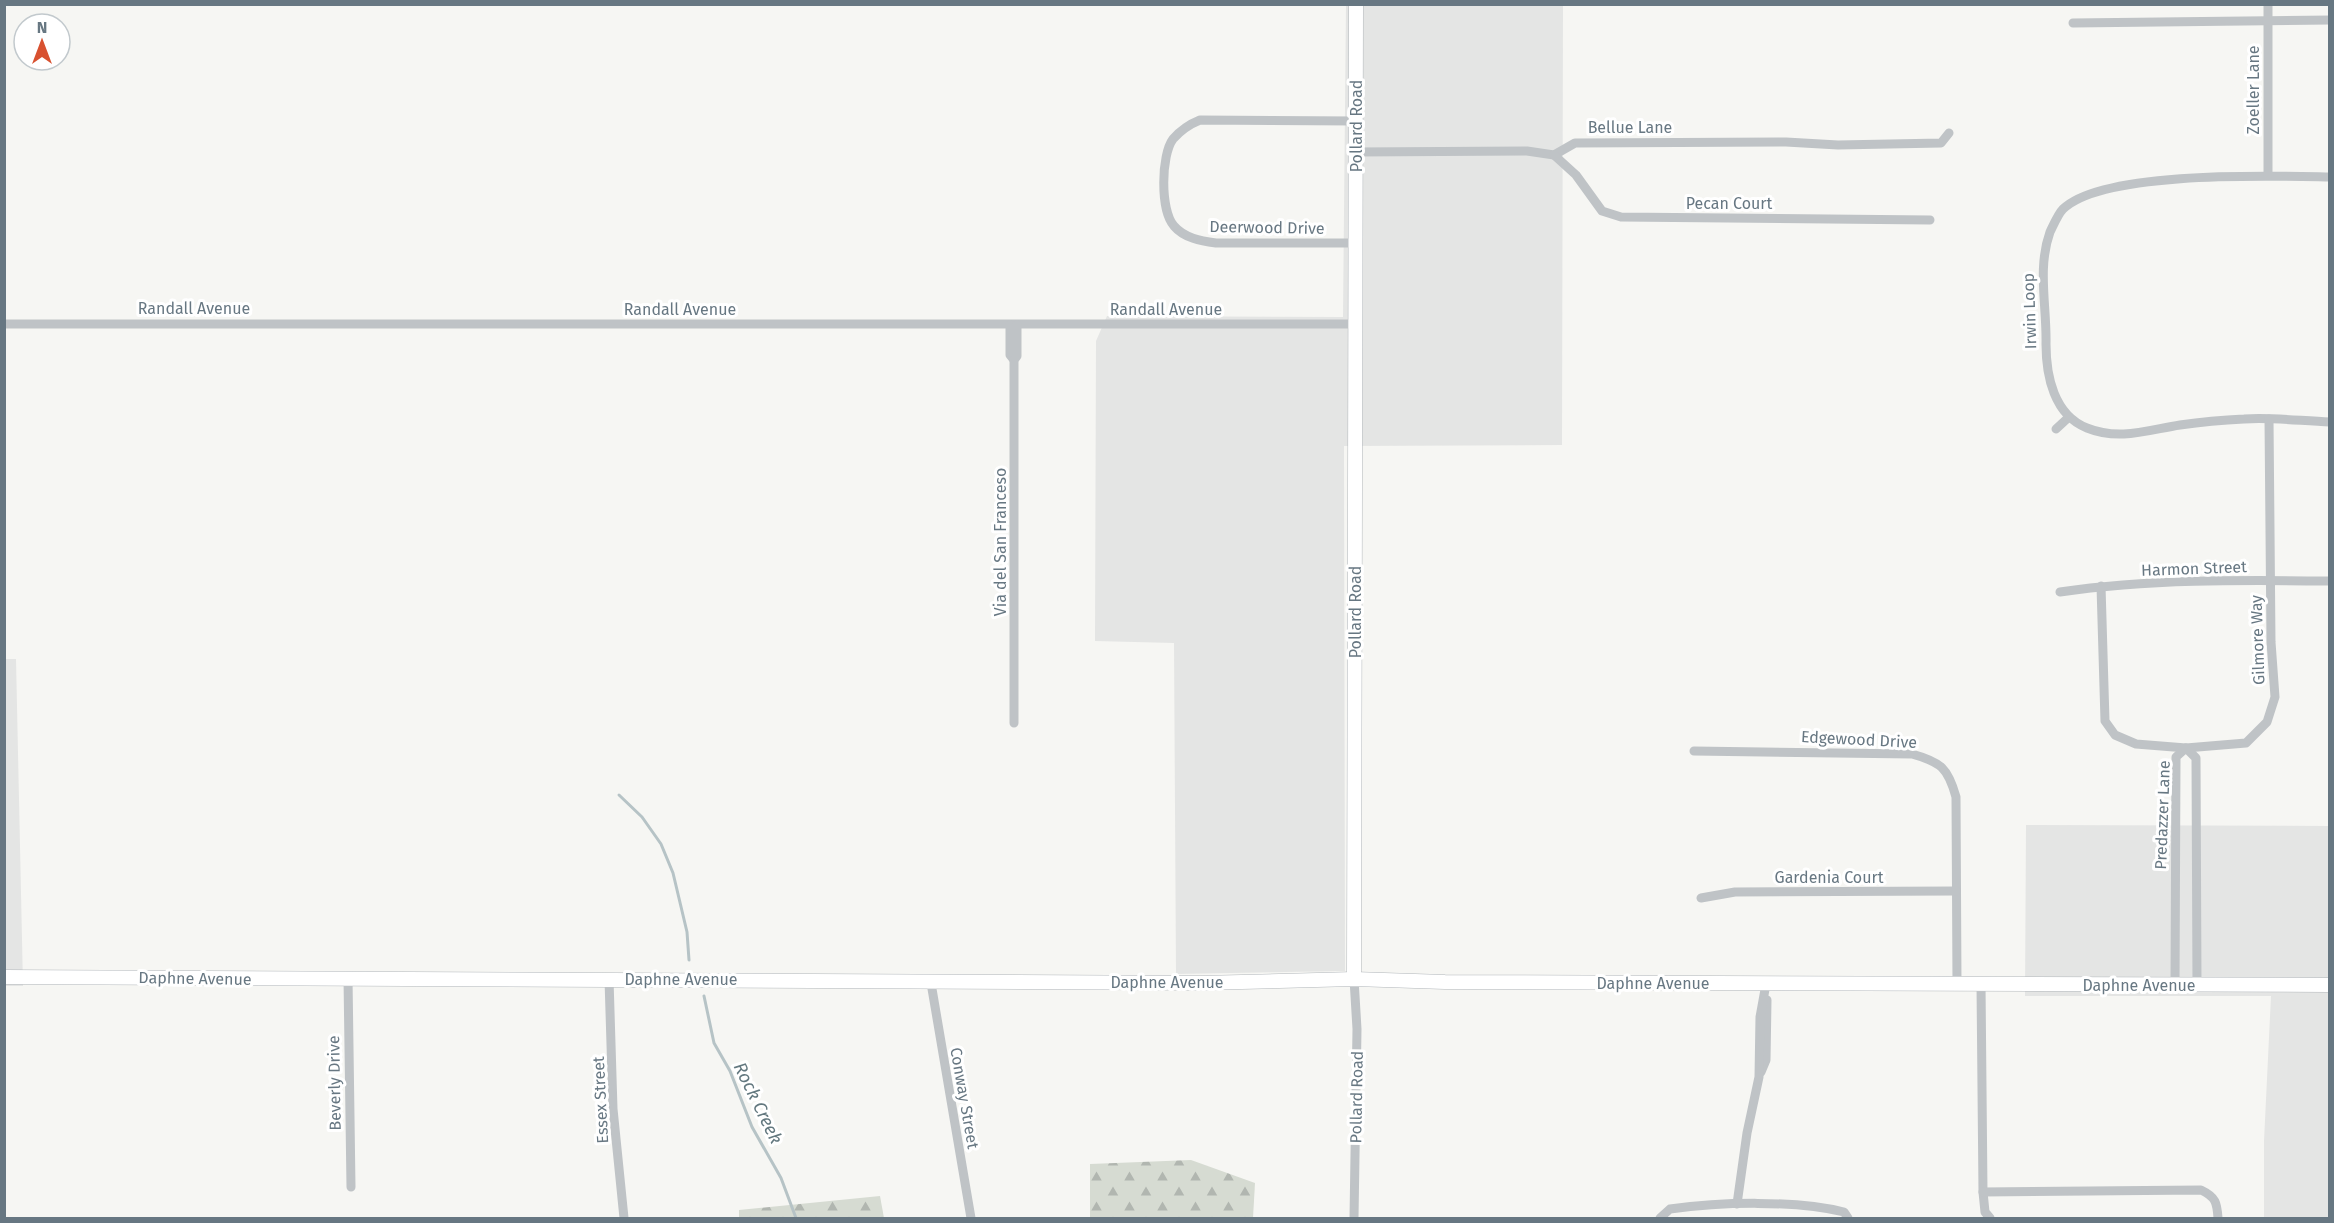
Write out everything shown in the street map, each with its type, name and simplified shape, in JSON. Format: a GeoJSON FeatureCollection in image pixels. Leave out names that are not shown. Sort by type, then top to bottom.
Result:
{"type":"FeatureCollection","features":[{"type":"Feature","properties":{"kind":"street","name":"Pollard Road"},"geometry":{"type":"LineString","coordinates":[[1354,1218],[1357,1029],[1354,979],[1356,4]]}},
{"type":"Feature","properties":{"kind":"street","name":"Zoeller Lane"},"geometry":{"type":"LineString","coordinates":[[2268,4],[2268,175]]}},
{"type":"Feature","properties":{"kind":"street"},"geometry":{"type":"LineString","coordinates":[[2073,23],[2330,20]]}},
{"type":"Feature","properties":{"kind":"street","name":"Deerwood Drive"},"geometry":{"type":"LineString","coordinates":[[1355,243],[1196,241],[1174,227],[1166,212],[1164,188],[1166,163],[1172,141],[1190,124],[1200,120],[1356,121]]}},
{"type":"Feature","properties":{"kind":"street","name":"Bellue Lane"},"geometry":{"type":"LineString","coordinates":[[1554,155],[1575,142],[1774,142],[1838,145],[1941,143],[1949,133]]}},
{"type":"Feature","properties":{"kind":"street"},"geometry":{"type":"LineString","coordinates":[[1356,152],[1527,151],[1554,155]]}},
{"type":"Feature","properties":{"kind":"street","name":"Pecan Court"},"geometry":{"type":"LineString","coordinates":[[1554,155],[1576,174],[1602,211],[1622,217],[1930,220]]}},
{"type":"Feature","properties":{"kind":"street","name":"Irwin Loop"},"geometry":{"type":"LineString","coordinates":[[2069,417],[2056,399],[2049,381],[2042,277],[2043,257],[2051,231],[2063,209],[2109,187],[2173,180],[2268,175],[2330,177]]}},
{"type":"Feature","properties":{"kind":"street","name":"Randall Avenue"},"geometry":{"type":"LineString","coordinates":[[4,324],[1355,324]]}},
{"type":"Feature","properties":{"kind":"street","name":"Via del San Franceso"},"geometry":{"type":"LineString","coordinates":[[1013,325],[1010,355],[1014,360],[1014,723]]}},
{"type":"Feature","properties":{"kind":"street"},"geometry":{"type":"LineString","coordinates":[[2056,429],[2069,417],[2085,428],[2107,434],[2129,435],[2181,425],[2269,419],[2330,422]]}},
{"type":"Feature","properties":{"kind":"street","name":"Gilmore Way"},"geometry":{"type":"LineString","coordinates":[[2101,586],[2105,721],[2115,735],[2136,744],[2186,748],[2246,743],[2267,722],[2275,697],[2270,580],[2269,419]]}},
{"type":"Feature","properties":{"kind":"street","name":"Harmon Street"},"geometry":{"type":"LineString","coordinates":[[2060,592],[2101,586],[2270,580],[2330,581]]}},
{"type":"Feature","properties":{"kind":"street","name":"Predazzer Lane"},"geometry":{"type":"LineString","coordinates":[[2175,985],[2176,757],[2186,748],[2196,758],[2197,986]]}},
{"type":"Feature","properties":{"kind":"street","name":"Edgewood Drive"},"geometry":{"type":"LineString","coordinates":[[1694,751],[1912,754],[1933,759],[1950,774],[1956,797],[1957,984]]}},
{"type":"Feature","properties":{"kind":"street"},"geometry":{"type":"LineString","coordinates":[[2175,886],[2195,886]]}},
{"type":"Feature","properties":{"kind":"street","name":"Gardenia Court"},"geometry":{"type":"LineString","coordinates":[[1701,898],[1735,892],[1956,891]]}},
{"type":"Feature","properties":{"kind":"street","name":"Daphne Avenue"},"geometry":{"type":"LineString","coordinates":[[4,977],[609,979],[931,983],[1200,983],[1354,979],[1766,984],[2330,985]]}},
{"type":"Feature","properties":{"kind":"street","name":"Beverly Drive"},"geometry":{"type":"LineString","coordinates":[[348,978],[351,1187]]}},
{"type":"Feature","properties":{"kind":"street","name":"Essex Street"},"geometry":{"type":"LineString","coordinates":[[609,979],[613,1109],[624,1218]]}},
{"type":"Feature","properties":{"kind":"street","name":"Conway Street"},"geometry":{"type":"LineString","coordinates":[[931,983],[971,1218]]}},
{"type":"Feature","properties":{"kind":"street"},"geometry":{"type":"LineString","coordinates":[[1737,1204],[1747,1133],[1759,1077],[1760,1017],[1766,984]]}},
{"type":"Feature","properties":{"kind":"street"},"geometry":{"type":"LineString","coordinates":[[1981,984],[1983,1192],[1985,1212],[1990,1218]]}},
{"type":"Feature","properties":{"kind":"street"},"geometry":{"type":"LineString","coordinates":[[1983,1192],[2201,1190],[2213,1196],[2217,1204],[2218,1218]]}},
{"type":"Feature","properties":{"kind":"street"},"geometry":{"type":"LineString","coordinates":[[1660,1218],[1670,1209],[1737,1204],[1825,1207],[1844,1212],[1848,1218]]}},
{"type":"Feature","properties":{"kind":"shaded area"},"geometry":{"type":"Polygon","coordinates":[[[1346,5],[1563,5],[1562,445],[1344,446],[1345,971],[1176,974],[1174,643],[1095,641],[1096,341],[1107,316],[1343,317],[1346,5]]]}},
{"type":"Feature","properties":{"kind":"shaded area"},"geometry":{"type":"Polygon","coordinates":[[[4,659],[16,659],[23,986],[5,986],[4,659]]]}},
{"type":"Feature","properties":{"kind":"shaded area"},"geometry":{"type":"Polygon","coordinates":[[[2026,825],[2329,826],[2329,1218],[2264,1218],[2264,1141],[2271,996],[2025,996],[2026,825]]]}},
{"type":"Feature","properties":{"kind":"green space"},"geometry":{"type":"Polygon","coordinates":[[[1191,1160],[1255,1183],[1253,1218],[1090,1218],[1090,1164],[1191,1160]]]}},
{"type":"Feature","properties":{"kind":"green space"},"geometry":{"type":"Polygon","coordinates":[[[880,1196],[884,1218],[739,1218],[739,1210],[880,1196]]]}},
{"type":"Feature","properties":{"kind":"waterway","name":"Rock Creek"},"geometry":{"type":"LineString","coordinates":[[619,795],[642,817],[661,844],[673,873],[687,932],[689,960]]}},
{"type":"Feature","properties":{"kind":"waterway","name":"Rock Creek"},"geometry":{"type":"LineString","coordinates":[[704,996],[714,1043],[730,1071],[752,1127],[781,1178],[796,1218]]}}]}
